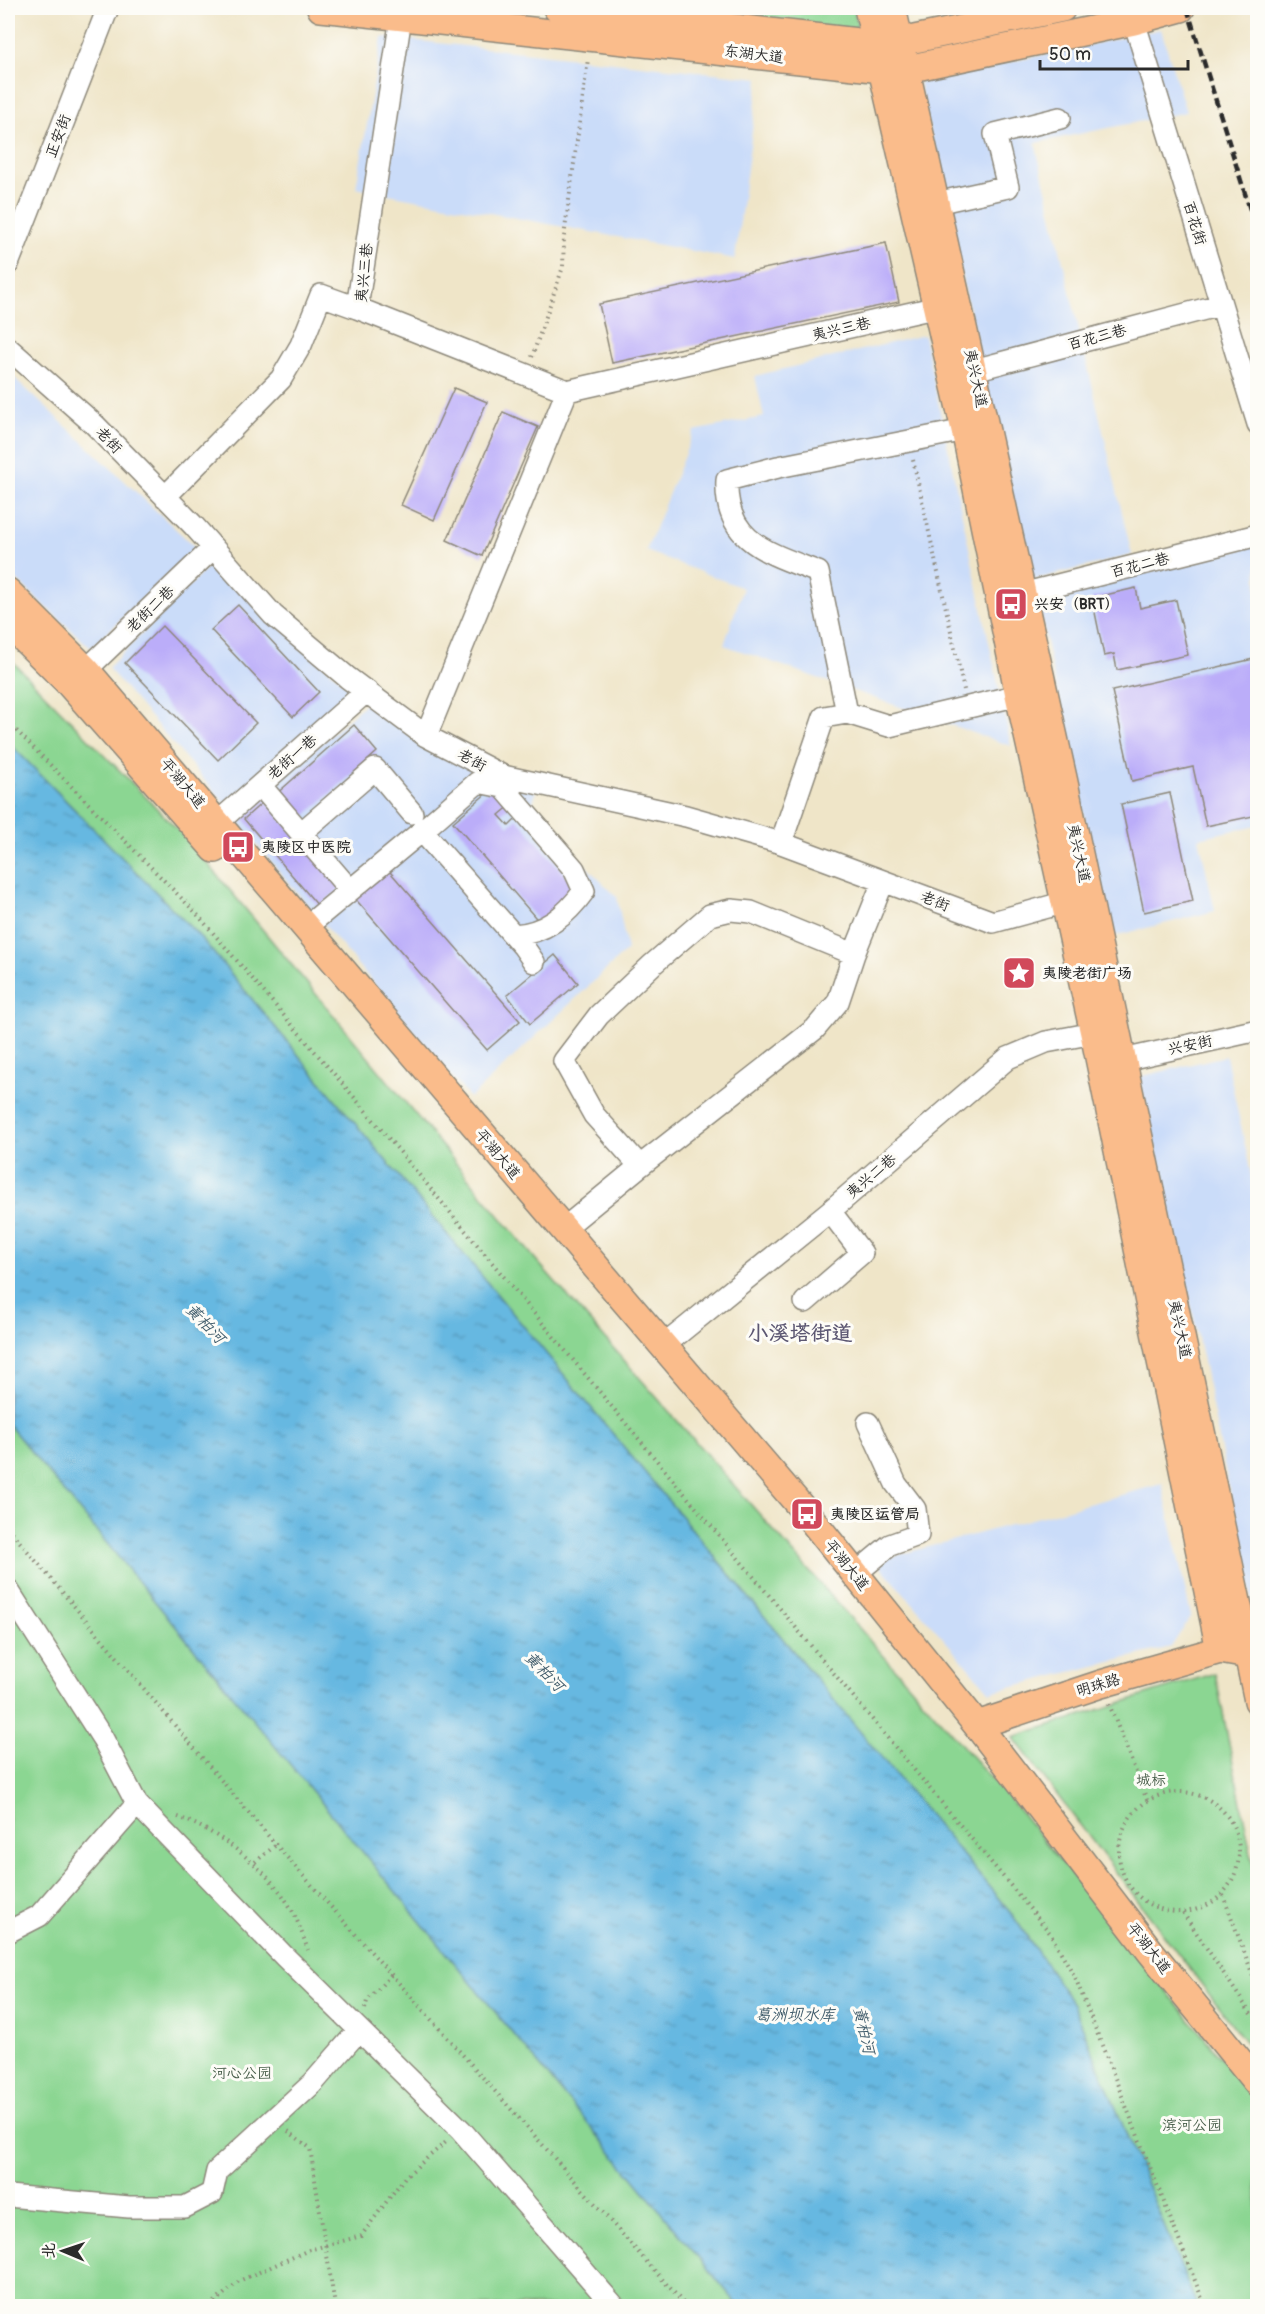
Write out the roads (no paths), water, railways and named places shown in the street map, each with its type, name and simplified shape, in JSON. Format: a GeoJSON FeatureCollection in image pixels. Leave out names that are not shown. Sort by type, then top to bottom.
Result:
{"type":"FeatureCollection","features":[{"type":"Feature","properties":{"kind":"main road","name":"东湖大道"},"geometry":{"type":"LineString","coordinates":[[321,8],[591,35],[891,56],[1134,21],[1181,8]]}},
{"type":"Feature","properties":{"kind":"main road","name":"东湖大道"},"geometry":{"type":"LineString","coordinates":[[557,8],[724,17],[891,56],[1062,8]]}},
{"type":"Feature","properties":{"kind":"main road","name":"夷兴大道"},"geometry":{"type":"LineString","coordinates":[[868,8],[891,56],[936,204],[1123,1060],[1250,1625],[1257,1701]]}},
{"type":"Feature","properties":{"kind":"main road","name":"夷兴大道"},"geometry":{"type":"LineString","coordinates":[[892,8],[891,56],[938,307],[1019,695],[1094,1033],[1220,1650]]}},
{"type":"Feature","properties":{"kind":"main road","name":"平湖大道"},"geometry":{"type":"LineString","coordinates":[[8,592],[86,670],[562,1230],[807,1514],[977,1725],[1151,1952],[1249,2066],[1257,2084]]}},
{"type":"Feature","properties":{"kind":"main road","name":"平湖大道"},"geometry":{"type":"LineString","coordinates":[[8,623],[67,681],[247,885],[940,1696],[977,1725]]}},
{"type":"Feature","properties":{"kind":"main road"},"geometry":{"type":"LineString","coordinates":[[1220,1650],[1250,1625]]}},
{"type":"Feature","properties":{"kind":"main road","name":"明珠路"},"geometry":{"type":"LineString","coordinates":[[977,1725],[1101,1684],[1220,1650],[1253,1654]]}},
{"type":"Feature","properties":{"kind":"street","name":"正安街"},"geometry":{"type":"LineString","coordinates":[[8,264],[108,8]]}},
{"type":"Feature","properties":{"kind":"street","name":"夷兴三巷"},"geometry":{"type":"LineString","coordinates":[[401,17],[357,308],[567,391],[938,307]]}},
{"type":"Feature","properties":{"kind":"street","name":"百花街"},"geometry":{"type":"LineString","coordinates":[[1134,21],[1257,424]]}},
{"type":"Feature","properties":{"kind":"street"},"geometry":{"type":"LineString","coordinates":[[936,204],[1008,187],[995,134],[1060,118]]}},
{"type":"Feature","properties":{"kind":"street"},"geometry":{"type":"LineString","coordinates":[[165,497],[280,379],[301,345],[321,295],[357,308]]}},
{"type":"Feature","properties":{"kind":"street","name":"百花三巷"},"geometry":{"type":"LineString","coordinates":[[974,370],[1220,305]]}},
{"type":"Feature","properties":{"kind":"street","name":"老街"},"geometry":{"type":"LineString","coordinates":[[8,348],[94,425],[165,497],[273,615],[426,736],[503,776],[686,816],[781,843],[993,922],[1066,902]]}},
{"type":"Feature","properties":{"kind":"street"},"geometry":{"type":"LineString","coordinates":[[426,736],[567,391]]}},
{"type":"Feature","properties":{"kind":"street"},"geometry":{"type":"LineString","coordinates":[[847,713],[818,572],[775,555],[742,534],[726,502],[727,480],[908,440],[965,430]]}},
{"type":"Feature","properties":{"kind":"street","name":"百花二巷"},"geometry":{"type":"LineString","coordinates":[[1022,594],[1257,535]]}},
{"type":"Feature","properties":{"kind":"street","name":"老街二巷"},"geometry":{"type":"LineString","coordinates":[[86,670],[213,548]]}},
{"type":"Feature","properties":{"kind":"street","name":"老街一巷"},"geometry":{"type":"LineString","coordinates":[[217,823],[367,691]]}},
{"type":"Feature","properties":{"kind":"street"},"geometry":{"type":"LineString","coordinates":[[781,843],[824,717],[847,713],[889,726],[1019,695]]}},
{"type":"Feature","properties":{"kind":"street"},"geometry":{"type":"LineString","coordinates":[[302,833],[375,769],[417,822],[514,935],[534,963]]}},
{"type":"Feature","properties":{"kind":"street"},"geometry":{"type":"LineString","coordinates":[[306,927],[350,890],[417,822],[478,782],[503,787],[574,869],[584,891],[573,906],[547,926],[534,934],[514,935]]}},
{"type":"Feature","properties":{"kind":"street"},"geometry":{"type":"LineString","coordinates":[[260,785],[350,890]]}},
{"type":"Feature","properties":{"kind":"street"},"geometry":{"type":"LineString","coordinates":[[562,1230],[815,1029],[838,1002],[854,954],[883,882]]}},
{"type":"Feature","properties":{"kind":"street"},"geometry":{"type":"LineString","coordinates":[[640,1166],[594,1115],[564,1061],[599,1014],[710,915],[731,910],[751,912],[854,954]]}},
{"type":"Feature","properties":{"kind":"street","name":"兴安街"},"geometry":{"type":"LineString","coordinates":[[1123,1060],[1257,1030]]}},
{"type":"Feature","properties":{"kind":"street","name":"夷兴二巷"},"geometry":{"type":"LineString","coordinates":[[662,1347],[830,1211],[1008,1058],[1046,1042],[1094,1033]]}},
{"type":"Feature","properties":{"kind":"street"},"geometry":{"type":"LineString","coordinates":[[805,1302],[862,1253],[830,1211]]}},
{"type":"Feature","properties":{"kind":"street"},"geometry":{"type":"LineString","coordinates":[[854,1575],[890,1545],[918,1535],[915,1509],[896,1484],[868,1423]]}},
{"type":"Feature","properties":{"kind":"street"},"geometry":{"type":"LineString","coordinates":[[8,1590],[103,1739],[137,1804],[284,1956],[461,2130],[614,2307]]}},
{"type":"Feature","properties":{"kind":"street"},"geometry":{"type":"LineString","coordinates":[[8,1932],[39,1916],[137,1804]]}},
{"type":"Feature","properties":{"kind":"street"},"geometry":{"type":"LineString","coordinates":[[8,2196],[129,2207],[185,2207],[212,2193],[217,2171],[313,2083],[359,2030]]}},
{"type":"Feature","properties":{"kind":"water","name":"葛洲坝水库"},"geometry":{"type":"Polygon","coordinates":[[[8,742],[202,939],[1013,1916],[1073,2004],[1197,2306],[739,2306],[8,1424],[8,742]]]}},
{"type":"Feature","properties":{"kind":"railway"},"geometry":{"type":"LineString","coordinates":[[1187,8],[1258,235]]}},
{"type":"Feature","properties":{"kind":"place","name":"兴安（BRT）"},"geometry":{"type":"Point","coordinates":[1011,604]}},
{"type":"Feature","properties":{"kind":"place","name":"夷陵区中医院"},"geometry":{"type":"Point","coordinates":[238,847]}},
{"type":"Feature","properties":{"kind":"place","name":"夷陵老街广场"},"geometry":{"type":"Point","coordinates":[1019,973]}},
{"type":"Feature","properties":{"kind":"place","name":"夷陵区运管局"},"geometry":{"type":"Point","coordinates":[807,1514]}},
{"type":"Feature","properties":{"kind":"district","name":"小溪塔街道"},"geometry":{"type":"Point","coordinates":[800,1333]}},
{"type":"Feature","properties":{"kind":"water label","name":"黄柏河"},"geometry":{"type":"Point","coordinates":[206,1323]}},
{"type":"Feature","properties":{"kind":"water label","name":"黄柏河"},"geometry":{"type":"Point","coordinates":[545,1671]}},
{"type":"Feature","properties":{"kind":"water label","name":"黄柏河"},"geometry":{"type":"Point","coordinates":[865,2030]}},
{"type":"Feature","properties":{"kind":"park label","name":"城标"},"geometry":{"type":"Point","coordinates":[1151,1780]}},
{"type":"Feature","properties":{"kind":"park label","name":"河心公园"},"geometry":{"type":"Point","coordinates":[242,2073]}},
{"type":"Feature","properties":{"kind":"park label","name":"滨河公园"},"geometry":{"type":"Point","coordinates":[1192,2125]}}]}
